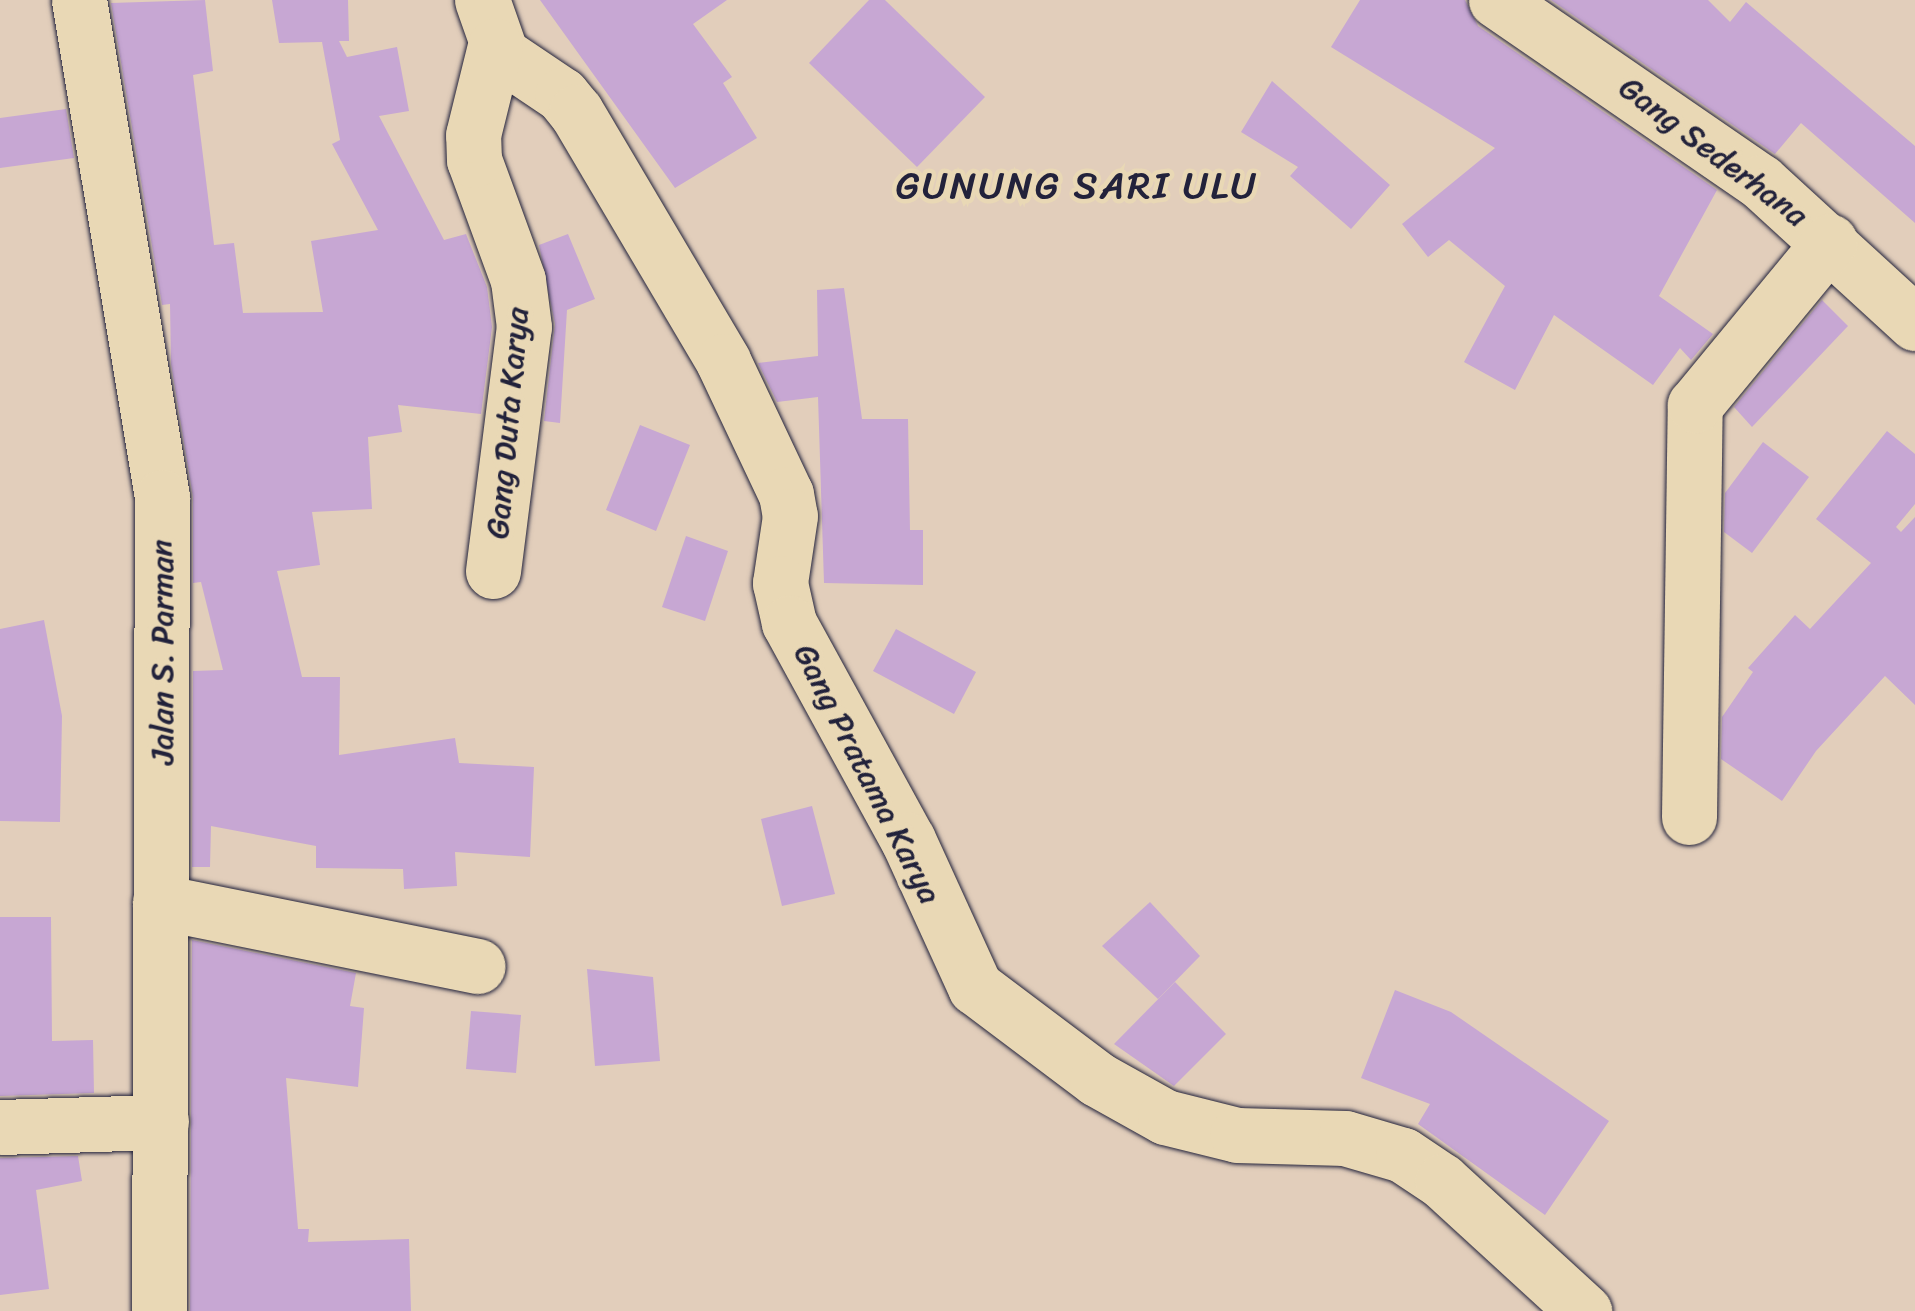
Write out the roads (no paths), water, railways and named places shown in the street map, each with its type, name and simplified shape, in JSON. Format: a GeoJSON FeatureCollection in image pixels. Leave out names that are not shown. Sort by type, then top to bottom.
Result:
{"type":"FeatureCollection","features":[{"type":"Feature","properties":{"kind":"street","name":"Jalan S. Parman"},"geometry":{"type":"LineString","coordinates":[[79,0],[162,496],[159,1311]]}},
{"type":"Feature","properties":{"kind":"street","name":"Gang Sederhana"},"geometry":{"type":"LineString","coordinates":[[1496,0],[1666,112],[1830,241],[1915,323]]}},
{"type":"Feature","properties":{"kind":"street","name":"Gang Duta Karya"},"geometry":{"type":"LineString","coordinates":[[488,23],[473,135],[474,160],[518,280],[524,327],[493,571]]}},
{"type":"Feature","properties":{"kind":"street","name":"Gang Pratama Karya"},"geometry":{"type":"LineString","coordinates":[[488,23],[576,112],[722,360],[786,494],[790,516],[780,584],[789,623],[908,840],[975,987],[1097,1078],[1165,1117],[1237,1135],[1344,1138],[1403,1155],[1442,1182],[1584,1311]]}},
{"type":"Feature","properties":{"kind":"street"},"geometry":{"type":"LineString","coordinates":[[1689,818],[1695,404],[1830,241]]}},
{"type":"Feature","properties":{"kind":"street"},"geometry":{"type":"LineString","coordinates":[[160,902],[478,966]]}},
{"type":"Feature","properties":{"kind":"street"},"geometry":{"type":"LineString","coordinates":[[0,1127],[161,1122]]}},
{"type":"Feature","properties":{"kind":"district","name":"GUNUNG SARI ULU"},"geometry":{"type":"Point","coordinates":[1077,186]}}]}
